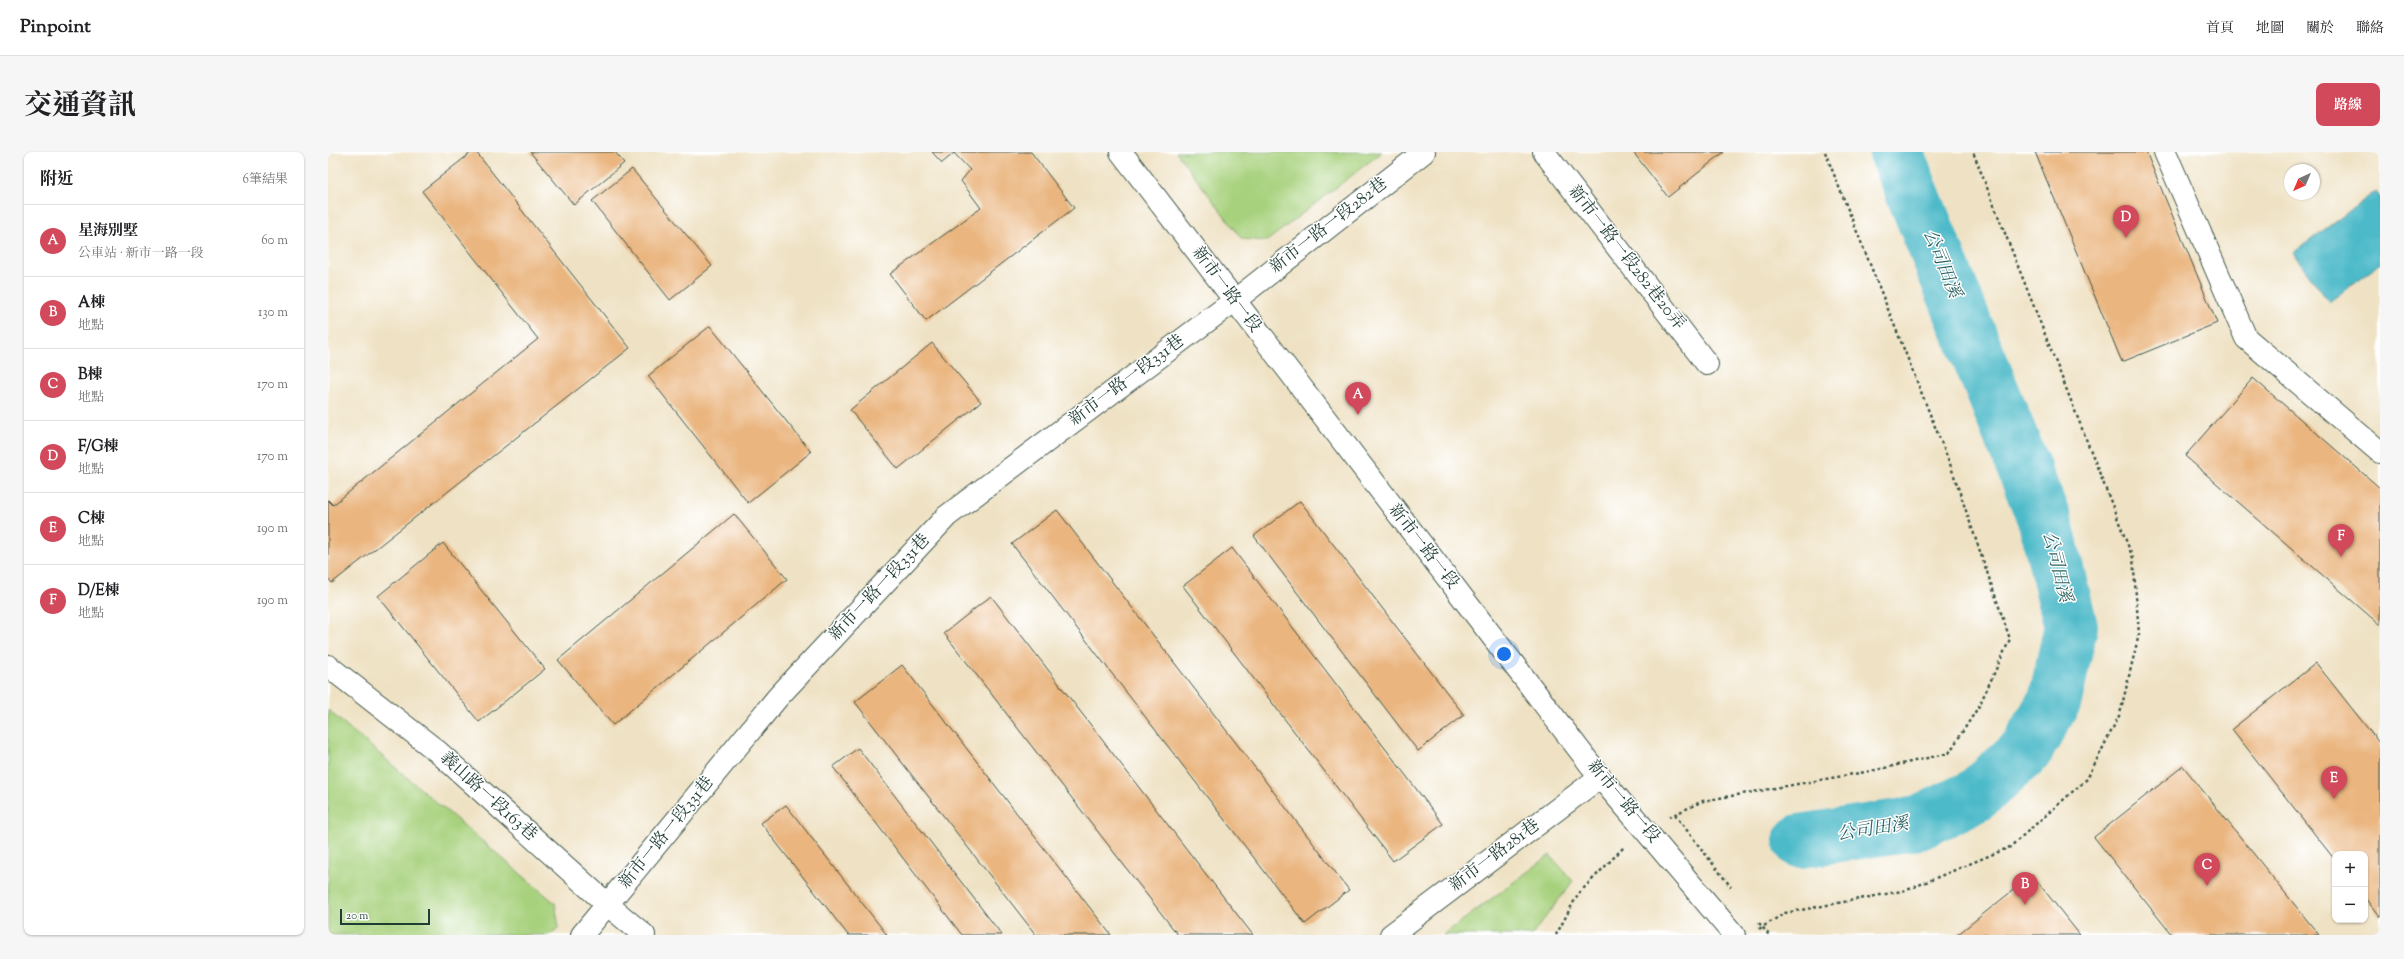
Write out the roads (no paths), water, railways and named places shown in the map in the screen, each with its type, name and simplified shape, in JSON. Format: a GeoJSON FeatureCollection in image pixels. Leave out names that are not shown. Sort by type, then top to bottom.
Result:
{"type":"FeatureCollection","features":[{"type":"Feature","properties":{"kind":"street","name":"新市一路一段"},"geometry":{"type":"LineString","coordinates":[[1121,152],[1600,777],[1734,935]]}},
{"type":"Feature","properties":{"kind":"street","name":"新市一路一段282巷"},"geometry":{"type":"LineString","coordinates":[[1234,301],[1424,152]]}},
{"type":"Feature","properties":{"kind":"street","name":"新市一路一段282巷20弄"},"geometry":{"type":"LineString","coordinates":[[1544,152],[1707,364]]}},
{"type":"Feature","properties":{"kind":"street"},"geometry":{"type":"LineString","coordinates":[[2165,152],[2246,338],[2380,452]]}},
{"type":"Feature","properties":{"kind":"street","name":"新市一路一段331巷"},"geometry":{"type":"LineString","coordinates":[[582,935],[778,698],[947,516],[1234,301]]}},
{"type":"Feature","properties":{"kind":"street","name":"義山路一段163巷"},"geometry":{"type":"LineString","coordinates":[[328,666],[437,751],[608,905],[644,935]]}},
{"type":"Feature","properties":{"kind":"street","name":"新市一路281巷"},"geometry":{"type":"LineString","coordinates":[[1391,935],[1600,777]]}},
{"type":"Feature","properties":{"kind":"water"},"geometry":{"type":"Polygon","coordinates":[[[2376,191],[2380,196],[2380,264],[2329,302],[2293,253],[2376,191]]]}},
{"type":"Feature","properties":{"kind":"waterway","name":"公司田溪"},"geometry":{"type":"LineString","coordinates":[[1800,841],[1919,823],[1976,795],[2026,750],[2055,700],[2071,626],[2045,521],[1896,152]]}},
{"type":"Feature","properties":{"kind":"place","name":"F/G棟"},"geometry":{"type":"Point","coordinates":[2126,238]}},
{"type":"Feature","properties":{"kind":"place","name":"星海別墅"},"geometry":{"type":"Point","coordinates":[1358,415]}},
{"type":"Feature","properties":{"kind":"place","name":"D/E棟"},"geometry":{"type":"Point","coordinates":[2341,557]}},
{"type":"Feature","properties":{"kind":"place","name":"C棟"},"geometry":{"type":"Point","coordinates":[2334,799]}},
{"type":"Feature","properties":{"kind":"place","name":"B棟"},"geometry":{"type":"Point","coordinates":[2207,886]}},
{"type":"Feature","properties":{"kind":"place","name":"A棟"},"geometry":{"type":"Point","coordinates":[2025,905]}}]}
